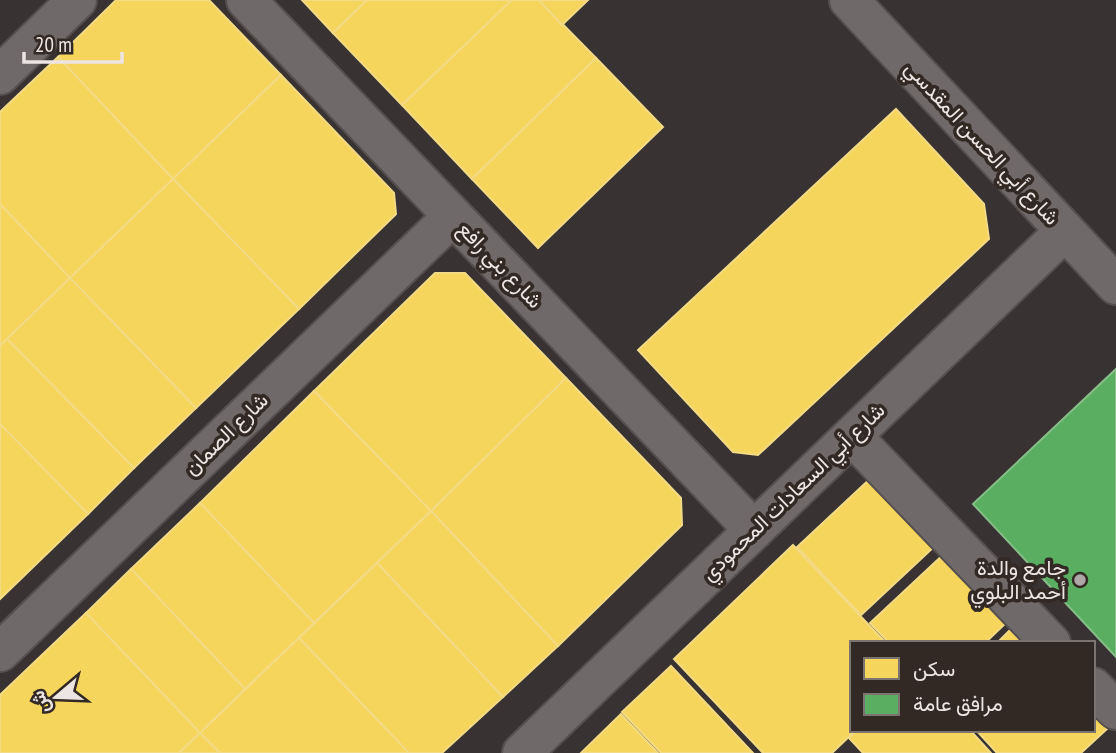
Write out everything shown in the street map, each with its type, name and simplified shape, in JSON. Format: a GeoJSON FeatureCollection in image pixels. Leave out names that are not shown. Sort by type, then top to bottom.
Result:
{"type":"FeatureCollection","features":[{"type":"Feature","properties":{"kind":"street"},"geometry":{"type":"LineString","coordinates":[[0,75],[78,0]]}},
{"type":"Feature","properties":{"kind":"street","name":"شارع بني رافع"},"geometry":{"type":"LineString","coordinates":[[246,0],[754,530]]}},
{"type":"Feature","properties":{"kind":"street","name":"شارع أبي الحسن المقدسي"},"geometry":{"type":"LineString","coordinates":[[849,0],[1116,285]]}},
{"type":"Feature","properties":{"kind":"street","name":"شارع الصمان"},"geometry":{"type":"LineString","coordinates":[[0,652],[453,216]]}},
{"type":"Feature","properties":{"kind":"street","name":"شارع أبي السعادات المحمودي"},"geometry":{"type":"LineString","coordinates":[[522,753],[1065,232]]}},
{"type":"Feature","properties":{"kind":"street"},"geometry":{"type":"LineString","coordinates":[[852,436],[1049,641]]}},
{"type":"Feature","properties":{"kind":"street"},"geometry":{"type":"LineString","coordinates":[[1095,689],[1116,710]]}},
{"type":"Feature","properties":{"kind":"building: سكن"},"geometry":{"type":"Polygon","coordinates":[[[116,0],[209,0],[281,75],[173,179],[58,57],[116,0]]]}},
{"type":"Feature","properties":{"kind":"building: سكن"},"geometry":{"type":"Polygon","coordinates":[[[302,0],[367,0],[333,33],[302,0]]]}},
{"type":"Feature","properties":{"kind":"building: سكن"},"geometry":{"type":"Polygon","coordinates":[[[367,0],[512,0],[402,105],[333,33],[367,0]]]}},
{"type":"Feature","properties":{"kind":"building: سكن"},"geometry":{"type":"Polygon","coordinates":[[[512,0],[539,0],[596,58],[472,179],[402,105],[512,0]]]}},
{"type":"Feature","properties":{"kind":"building: سكن"},"geometry":{"type":"Polygon","coordinates":[[[539,0],[588,0],[562,25],[539,0]]]}},
{"type":"Feature","properties":{"kind":"building: سكن"},"geometry":{"type":"Polygon","coordinates":[[[58,57],[173,179],[70,278],[0,204],[0,112],[58,57]]]}},
{"type":"Feature","properties":{"kind":"building: سكن"},"geometry":{"type":"Polygon","coordinates":[[[596,58],[663,127],[538,248],[472,179],[596,58]]]}},
{"type":"Feature","properties":{"kind":"building: سكن"},"geometry":{"type":"Polygon","coordinates":[[[281,75],[394,193],[396,214],[299,309],[173,179],[281,75]]]}},
{"type":"Feature","properties":{"kind":"building: سكن"},"geometry":{"type":"Polygon","coordinates":[[[896,109],[984,204],[989,239],[758,455],[733,452],[638,350],[896,109]]]}},
{"type":"Feature","properties":{"kind":"building: سكن"},"geometry":{"type":"Polygon","coordinates":[[[173,179],[299,309],[196,408],[70,278],[173,179]]]}},
{"type":"Feature","properties":{"kind":"building: سكن"},"geometry":{"type":"Polygon","coordinates":[[[0,204],[70,278],[0,346],[0,204]]]}},
{"type":"Feature","properties":{"kind":"building: سكن"},"geometry":{"type":"Polygon","coordinates":[[[435,273],[465,273],[566,378],[431,511],[314,391],[435,273]]]}},
{"type":"Feature","properties":{"kind":"building: سكن"},"geometry":{"type":"Polygon","coordinates":[[[70,278],[196,408],[134,468],[7,339],[70,278]]]}},
{"type":"Feature","properties":{"kind":"building: سكن"},"geometry":{"type":"Polygon","coordinates":[[[7,339],[134,468],[88,514],[0,424],[0,346],[7,339]]]}},
{"type":"Feature","properties":{"kind":"building: سكن"},"geometry":{"type":"Polygon","coordinates":[[[566,378],[681,498],[682,525],[558,646],[431,511],[566,378]]]}},
{"type":"Feature","properties":{"kind":"building: سكن"},"geometry":{"type":"Polygon","coordinates":[[[314,391],[431,511],[314,623],[200,503],[314,391]]]}},
{"type":"Feature","properties":{"kind":"building: سكن"},"geometry":{"type":"Polygon","coordinates":[[[0,424],[88,514],[0,599],[0,424]]]}},
{"type":"Feature","properties":{"kind":"building: سكن"},"geometry":{"type":"Polygon","coordinates":[[[872,477],[936,545],[861,615],[797,547],[872,477]]]}},
{"type":"Feature","properties":{"kind":"building: سكن"},"geometry":{"type":"Polygon","coordinates":[[[200,503],[314,623],[245,689],[131,569],[200,503]]]}},
{"type":"Feature","properties":{"kind":"building: سكن"},"geometry":{"type":"Polygon","coordinates":[[[431,511],[558,646],[503,697],[377,563],[431,511]]]}},
{"type":"Feature","properties":{"kind":"building: سكن"},"geometry":{"type":"Polygon","coordinates":[[[793,545],[884,641],[850,641],[850,732],[854,732],[832,753],[763,753],[674,659],[793,545]]]}},
{"type":"Feature","properties":{"kind":"building: سكن"},"geometry":{"type":"Polygon","coordinates":[[[945,553],[1008,621],[987,641],[887,641],[870,623],[945,553]]]}},
{"type":"Feature","properties":{"kind":"building: سكن"},"geometry":{"type":"Polygon","coordinates":[[[377,563],[503,697],[442,753],[409,753],[299,638],[377,563]]]}},
{"type":"Feature","properties":{"kind":"building: سكن"},"geometry":{"type":"Polygon","coordinates":[[[131,569],[245,689],[200,733],[86,613],[131,569]]]}},
{"type":"Feature","properties":{"kind":"building: سكن"},"geometry":{"type":"Polygon","coordinates":[[[86,613],[200,733],[179,753],[0,753],[0,695],[86,613]]]}},
{"type":"Feature","properties":{"kind":"building: سكن"},"geometry":{"type":"Polygon","coordinates":[[[1012,628],[1025,641],[999,641],[1012,628]]]}},
{"type":"Feature","properties":{"kind":"building: سكن"},"geometry":{"type":"Polygon","coordinates":[[[299,638],[409,753],[220,753],[200,733],[299,638]]]}},
{"type":"Feature","properties":{"kind":"building: سكن"},"geometry":{"type":"Polygon","coordinates":[[[671,666],[753,753],[661,753],[622,712],[671,666]]]}},
{"type":"Feature","properties":{"kind":"building: سكن"},"geometry":{"type":"Polygon","coordinates":[[[621,714],[658,753],[581,753],[621,714]]]}},
{"type":"Feature","properties":{"kind":"building: سكن"},"geometry":{"type":"Polygon","coordinates":[[[1095,715],[1108,728],[1081,753],[997,753],[978,732],[1095,732],[1095,715]]]}},
{"type":"Feature","properties":{"kind":"building: سكن"},"geometry":{"type":"Polygon","coordinates":[[[855,732],[972,732],[991,753],[863,753],[849,738],[855,732]]]}},
{"type":"Feature","properties":{"kind":"building: سكن"},"geometry":{"type":"Polygon","coordinates":[[[200,733],[220,753],[179,753],[200,733]]]}},
{"type":"Feature","properties":{"kind":"building: مرافق عامة","name":"جامع والدة أحمد البلوي"},"geometry":{"type":"Polygon","coordinates":[[[1116,369],[1116,657],[973,504],[1116,369]]]}},
{"type":"Feature","properties":{"kind":"place","name":"جامع والدة أحمد البلوي"},"geometry":{"type":"Point","coordinates":[1080,580]}}]}
